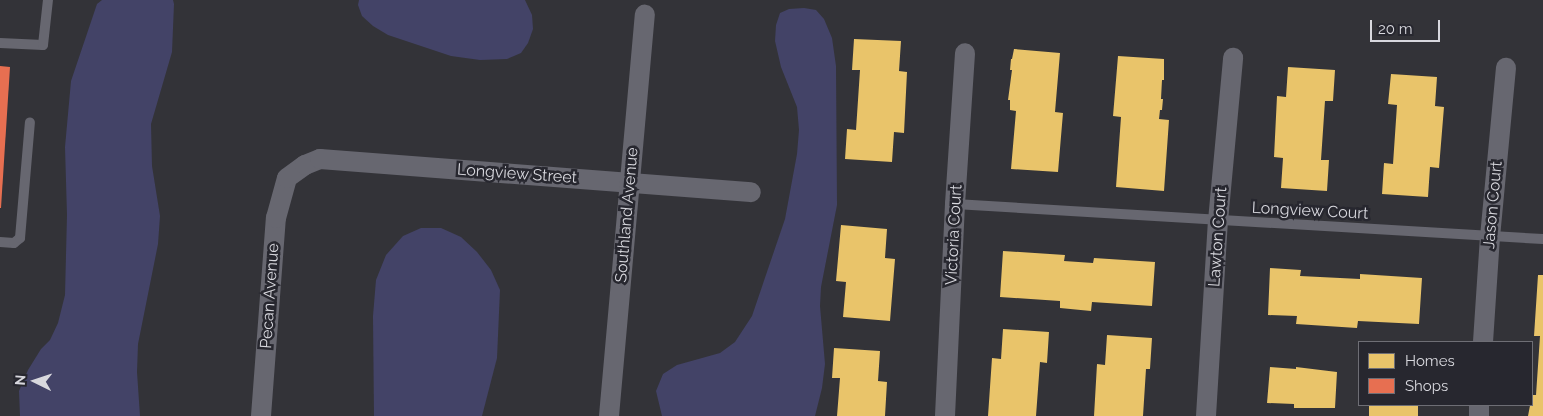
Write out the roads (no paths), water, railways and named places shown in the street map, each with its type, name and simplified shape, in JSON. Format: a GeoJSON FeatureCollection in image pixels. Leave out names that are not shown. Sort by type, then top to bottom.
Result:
{"type":"FeatureCollection","features":[{"type":"Feature","properties":{"kind":"street","name":"Southland Avenue"},"geometry":{"type":"LineString","coordinates":[[609,416],[645,14]]}},
{"type":"Feature","properties":{"kind":"street","name":"Victoria Court"},"geometry":{"type":"LineString","coordinates":[[945,416],[955,204],[965,53]]}},
{"type":"Feature","properties":{"kind":"street","name":"Lawton Court"},"geometry":{"type":"LineString","coordinates":[[1206,416],[1218,221],[1233,58]]}},
{"type":"Feature","properties":{"kind":"street","name":"Jason Court"},"geometry":{"type":"LineString","coordinates":[[1483,341],[1490,236],[1506,68]]}},
{"type":"Feature","properties":{"kind":"street","name":"Longview Street"},"geometry":{"type":"LineString","coordinates":[[287,178],[305,165],[320,159],[751,192]]}},
{"type":"Feature","properties":{"kind":"street","name":"Pecan Avenue"},"geometry":{"type":"LineString","coordinates":[[261,416],[276,218],[287,178]]}},
{"type":"Feature","properties":{"kind":"lane"},"geometry":{"type":"LineString","coordinates":[[0,43],[43,45],[48,0]]}},
{"type":"Feature","properties":{"kind":"lane"},"geometry":{"type":"LineString","coordinates":[[0,242],[14,243],[20,238],[30,122]]}},
{"type":"Feature","properties":{"kind":"lane","name":"Longview Court"},"geometry":{"type":"LineString","coordinates":[[955,204],[1543,239]]}}]}
